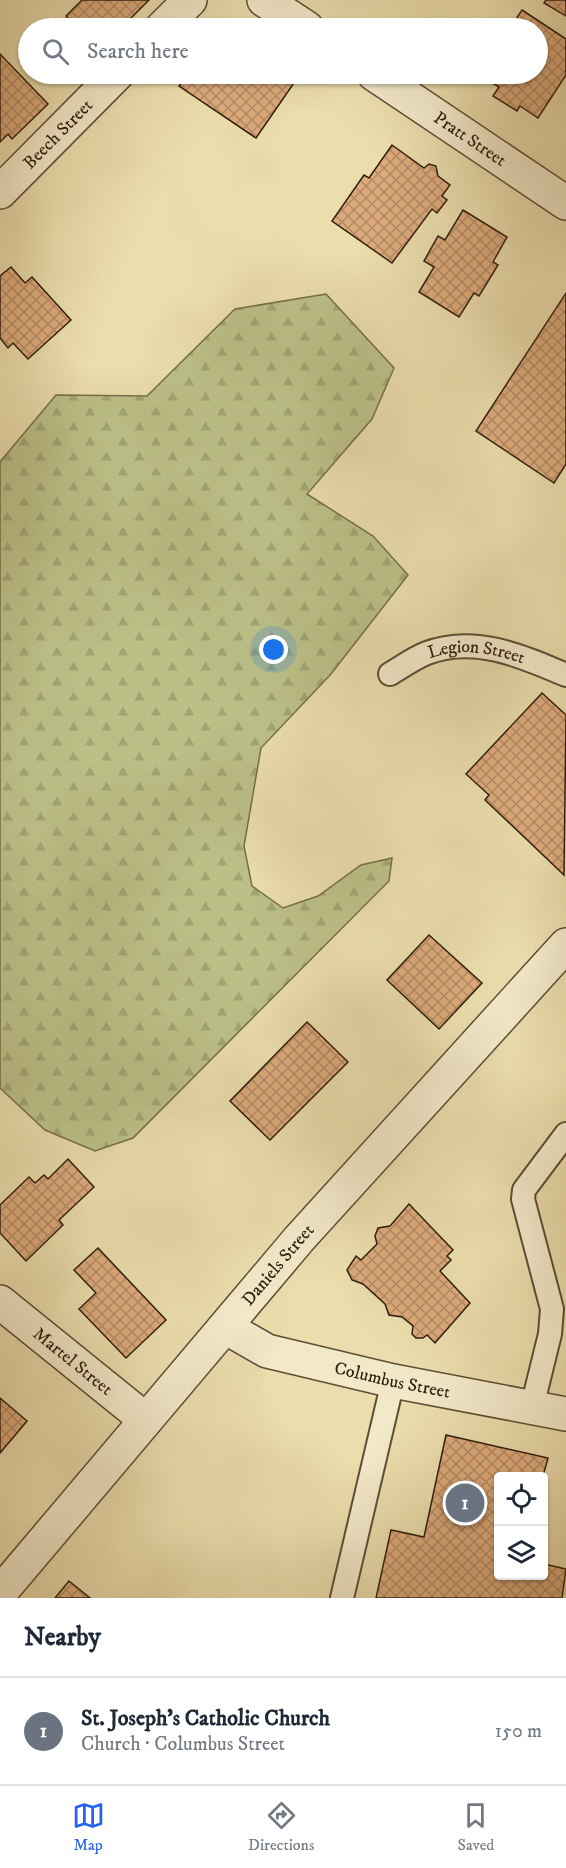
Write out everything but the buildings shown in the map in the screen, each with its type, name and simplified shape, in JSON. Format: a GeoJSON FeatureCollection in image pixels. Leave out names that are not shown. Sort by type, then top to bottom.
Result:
{"type":"FeatureCollection","features":[{"type":"Feature","properties":{"kind":"street"},"geometry":{"type":"LineString","coordinates":[[172,18],[190,0]]}},
{"type":"Feature","properties":{"kind":"street"},"geometry":{"type":"LineString","coordinates":[[264,0],[292,18]]}},
{"type":"Feature","properties":{"kind":"street","name":"Beech Street"},"geometry":{"type":"LineString","coordinates":[[0,192],[107,84]]}},
{"type":"Feature","properties":{"kind":"street","name":"Pratt Street"},"geometry":{"type":"LineString","coordinates":[[389,84],[566,203]]}},
{"type":"Feature","properties":{"kind":"street","name":"Daniels Street"},"geometry":{"type":"LineString","coordinates":[[0,1593],[299,1239],[562,957]]}},
{"type":"Feature","properties":{"kind":"street","name":"Martel Street"},"geometry":{"type":"LineString","coordinates":[[0,1302],[146,1420]]}},
{"type":"Feature","properties":{"kind":"street","name":"Columbus Street"},"geometry":{"type":"LineString","coordinates":[[225,1327],[267,1351],[393,1381],[566,1414]]}},
{"type":"Feature","properties":{"kind":"lane","name":"Legion Street"},"geometry":{"type":"LineString","coordinates":[[390,674],[425,654],[455,646],[498,649],[566,675]]}},
{"type":"Feature","properties":{"kind":"lane"},"geometry":{"type":"LineString","coordinates":[[532,1407],[559,1328],[523,1199],[524,1190],[566,1134]]}},
{"type":"Feature","properties":{"kind":"lane"},"geometry":{"type":"LineString","coordinates":[[342,1598],[393,1381]]}},
{"type":"Feature","properties":{"kind":"green space"},"geometry":{"type":"Polygon","coordinates":[[[326,294],[394,368],[372,419],[307,494],[373,536],[408,575],[331,674],[261,748],[244,846],[252,886],[283,908],[318,896],[361,865],[392,858],[389,881],[133,1138],[95,1151],[45,1130],[0,1088],[0,462],[56,395],[147,396],[235,309],[326,294]]]}},
{"type":"Feature","properties":{"kind":"place","name":"St. Joseph's Catholic Church"},"geometry":{"type":"Point","coordinates":[465,1503]}}]}
